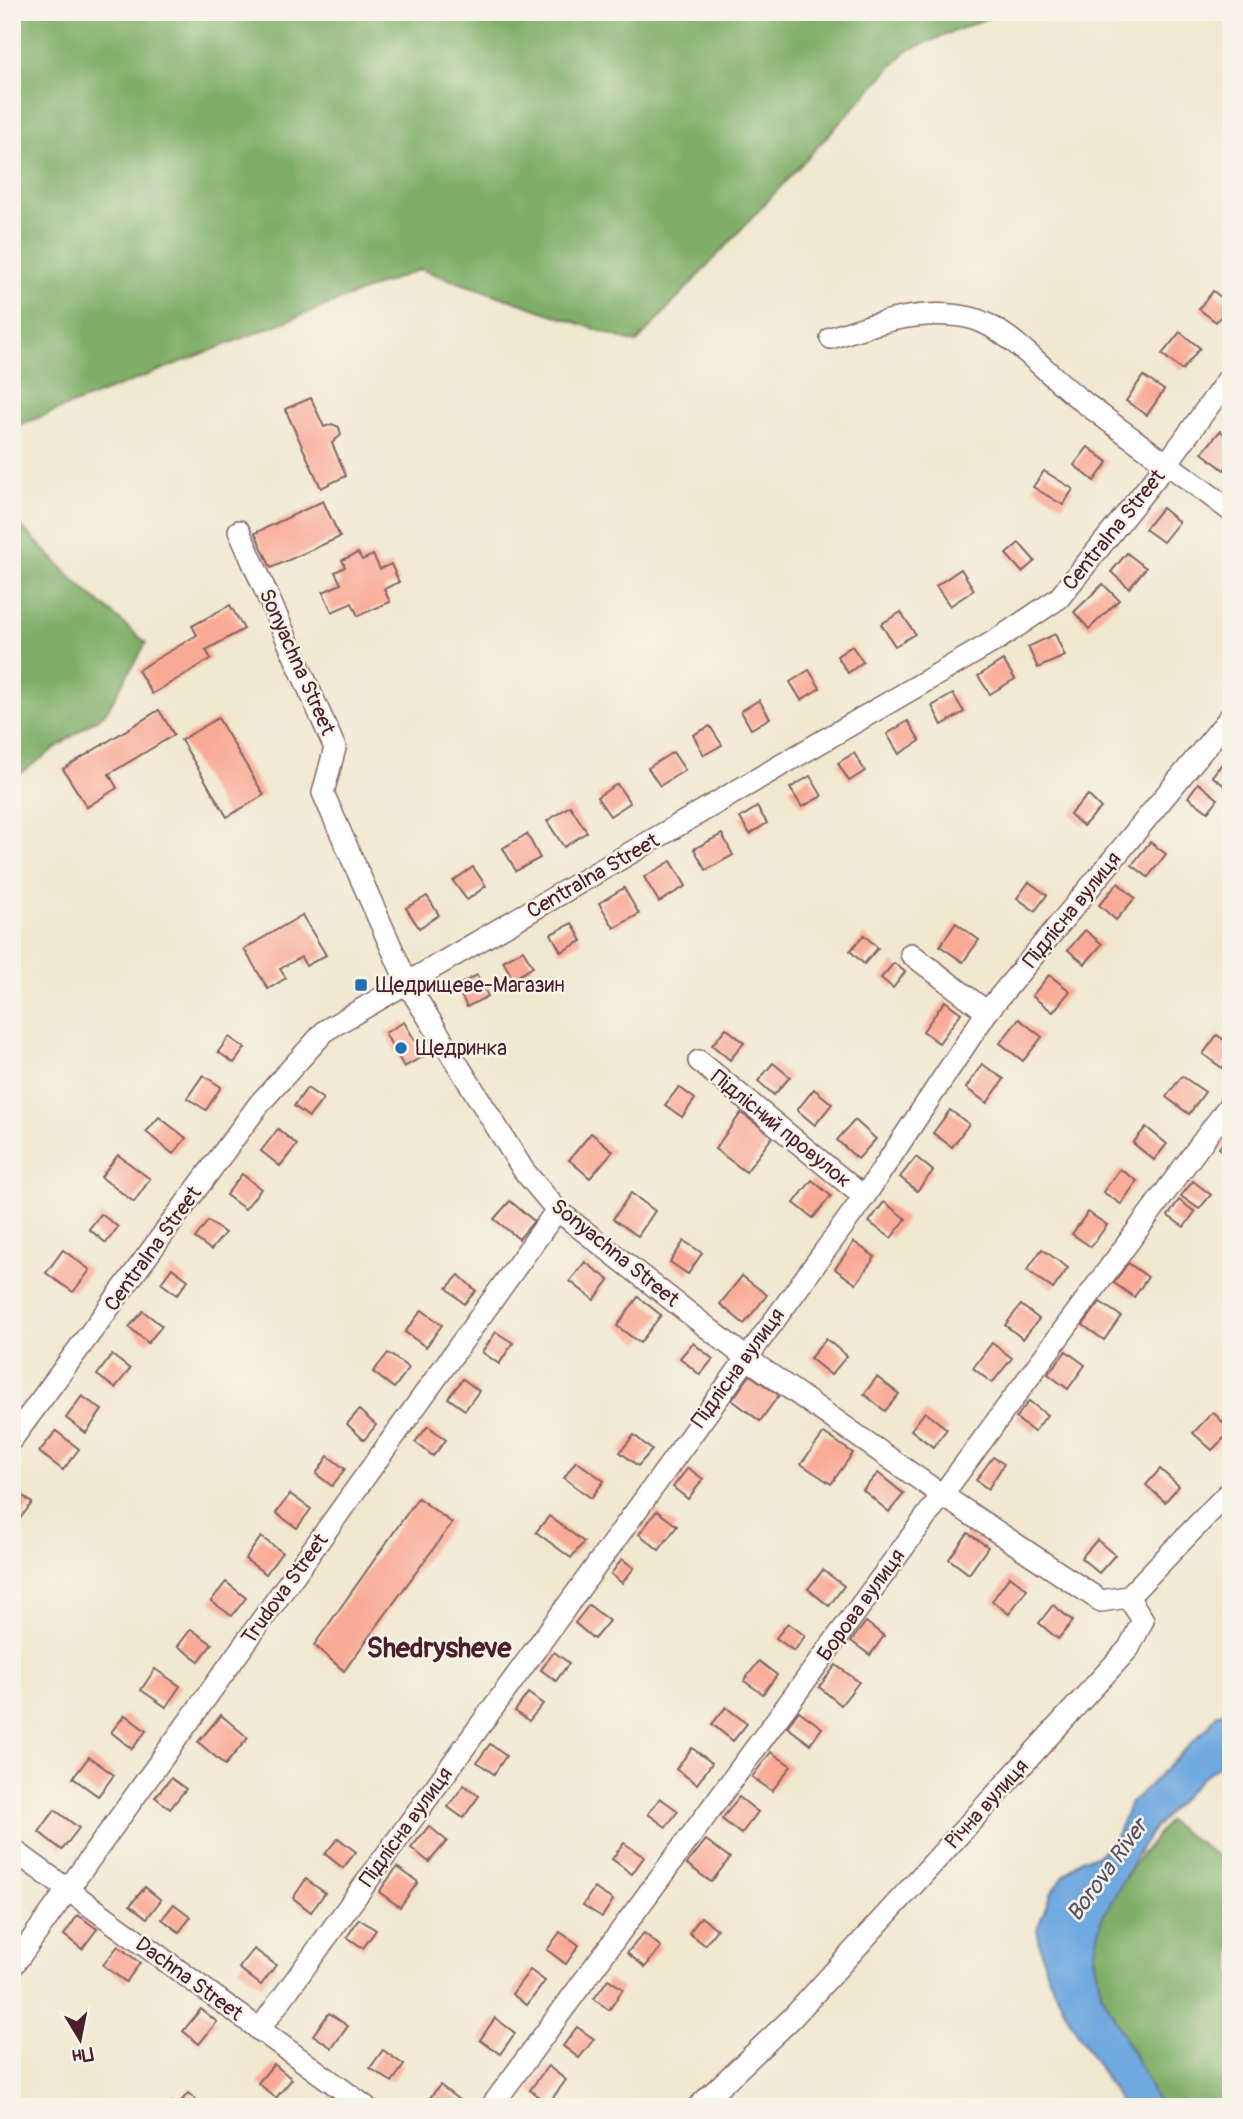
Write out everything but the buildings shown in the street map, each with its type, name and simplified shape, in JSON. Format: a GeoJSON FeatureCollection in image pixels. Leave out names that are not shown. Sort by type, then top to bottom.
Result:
{"type":"FeatureCollection","features":[{"type":"Feature","properties":{"kind":"street"},"geometry":{"type":"LineString","coordinates":[[831,338],[878,323],[927,314],[953,315],[989,324],[1077,397],[1231,510]]}},
{"type":"Feature","properties":{"kind":"street","name":"Centralna Street"},"geometry":{"type":"LineString","coordinates":[[12,1439],[260,1103],[326,1030],[408,985],[986,646],[1059,598],[1168,462],[1231,375]]}},
{"type":"Feature","properties":{"kind":"street","name":"Sonyachna Street"},"geometry":{"type":"LineString","coordinates":[[239,531],[335,748],[323,793],[408,985],[524,1171],[557,1210],[745,1357],[942,1495],[1101,1601],[1129,1597]]}},
{"type":"Feature","properties":{"kind":"street","name":"Підлісна вулиця"},"geometry":{"type":"LineString","coordinates":[[259,2030],[745,1357],[864,1197],[987,1012],[1231,716]]}},
{"type":"Feature","properties":{"kind":"street"},"geometry":{"type":"LineString","coordinates":[[911,954],[987,1012]]}},
{"type":"Feature","properties":{"kind":"street","name":"Підлісний провулок"},"geometry":{"type":"LineString","coordinates":[[699,1061],[864,1197]]}},
{"type":"Feature","properties":{"kind":"street","name":"Борова вулиця"},"geometry":{"type":"LineString","coordinates":[[491,2107],[1231,1103]]}},
{"type":"Feature","properties":{"kind":"street","name":"Trudova Street"},"geometry":{"type":"LineString","coordinates":[[12,1967],[557,1210]]}},
{"type":"Feature","properties":{"kind":"street"},"geometry":{"type":"LineString","coordinates":[[1129,1597],[1231,1490]]}},
{"type":"Feature","properties":{"kind":"street","name":"Річна вулиця"},"geometry":{"type":"LineString","coordinates":[[698,2107],[792,2018],[1129,1648],[1143,1620],[1129,1597]]}},
{"type":"Feature","properties":{"kind":"street","name":"Dachna Street"},"geometry":{"type":"LineString","coordinates":[[12,1849],[366,2107]]}},
{"type":"Feature","properties":{"kind":"green space"},"geometry":{"type":"Polygon","coordinates":[[[12,12],[1002,12],[906,51],[636,343],[420,269],[12,428],[12,12]]]}},
{"type":"Feature","properties":{"kind":"green space"},"geometry":{"type":"Polygon","coordinates":[[[12,517],[77,583],[146,643],[106,712],[12,779],[12,517]]]}},
{"type":"Feature","properties":{"kind":"green space"},"geometry":{"type":"Polygon","coordinates":[[[1168,1821],[1231,1866],[1231,2107],[1160,2107],[1122,2041],[1100,1992],[1095,1967],[1095,1942],[1102,1918],[1124,1879],[1168,1821]]]}},
{"type":"Feature","properties":{"kind":"water","name":"Borova River"},"geometry":{"type":"Polygon","coordinates":[[[1231,1707],[1231,1758],[1202,1777],[1155,1827],[1101,1920],[1094,1956],[1101,1992],[1160,2107],[1123,2107],[1071,2022],[1046,1972],[1037,1929],[1051,1894],[1063,1877],[1081,1859],[1098,1856],[1117,1835],[1129,1805],[1209,1726],[1216,1715],[1231,1707]]]}},
{"type":"Feature","properties":{"kind":"place","name":"Щедрищеве-Магазин"},"geometry":{"type":"Point","coordinates":[361,985]}},
{"type":"Feature","properties":{"kind":"place","name":"Щедринка"},"geometry":{"type":"Point","coordinates":[401,1048]}},
{"type":"Feature","properties":{"kind":"district","name":"Shedrysheve"},"geometry":{"type":"Point","coordinates":[439,1648]}}]}
